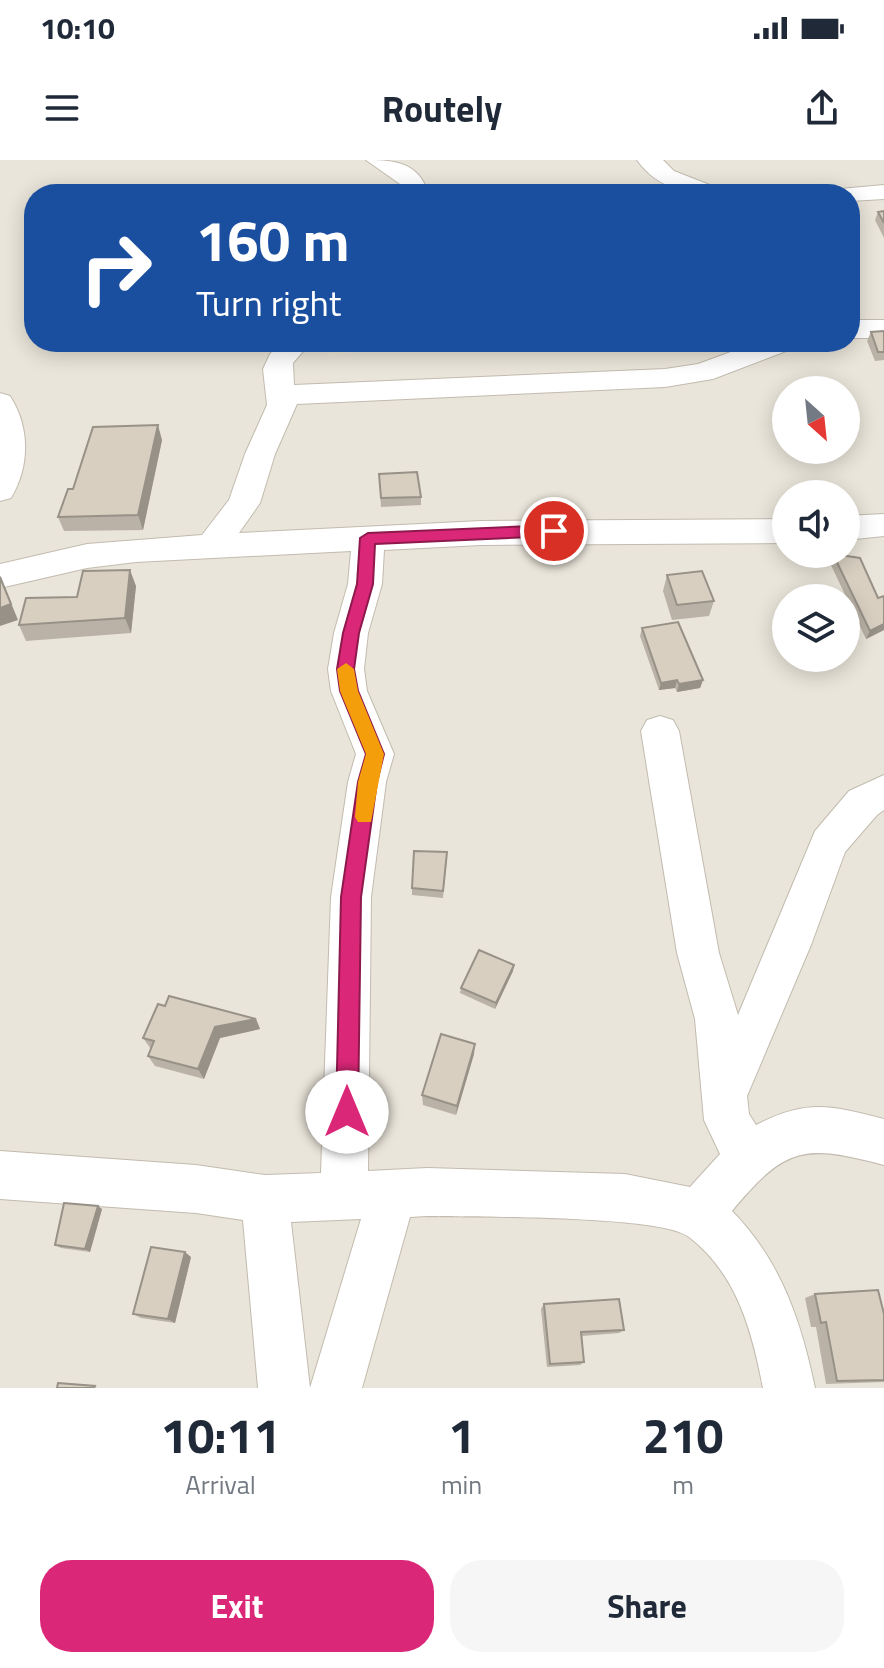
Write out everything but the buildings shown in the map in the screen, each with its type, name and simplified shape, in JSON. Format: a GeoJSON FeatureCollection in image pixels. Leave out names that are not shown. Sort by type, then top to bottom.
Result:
{"type":"FeatureCollection","features":[{"type":"Feature","properties":{"kind":"street"},"geometry":{"type":"LineString","coordinates":[[378,160],[411,180],[411,184]]}},
{"type":"Feature","properties":{"kind":"street"},"geometry":{"type":"LineString","coordinates":[[649,160],[665,176],[685,184]]}},
{"type":"Feature","properties":{"kind":"street"},"geometry":{"type":"LineString","coordinates":[[860,193],[884,192]]}},
{"type":"Feature","properties":{"kind":"street"},"geometry":{"type":"LineString","coordinates":[[860,329],[884,329]]}},
{"type":"Feature","properties":{"kind":"street"},"geometry":{"type":"LineString","coordinates":[[211,547],[244,503],[260,454],[275,426],[282,395],[277,369],[288,352]]}},
{"type":"Feature","properties":{"kind":"street"},"geometry":{"type":"LineString","coordinates":[[282,395],[665,378],[703,373],[758,352]]}},
{"type":"Feature","properties":{"kind":"street"},"geometry":{"type":"LineString","coordinates":[[0,403],[11,426],[13,445],[0,490]]}},
{"type":"Feature","properties":{"kind":"street"},"geometry":{"type":"LineString","coordinates":[[860,527],[884,525]]}},
{"type":"Feature","properties":{"kind":"street"},"geometry":{"type":"LineString","coordinates":[[0,576],[87,556],[136,550],[554,531],[772,531]]}},
{"type":"Feature","properties":{"kind":"street"},"geometry":{"type":"LineString","coordinates":[[342,1196],[347,1142],[351,897],[367,782],[375,754],[349,691],[346,669],[351,633],[365,584],[368,538]]}},
{"type":"Feature","properties":{"kind":"street"},"geometry":{"type":"LineString","coordinates":[[660,731],[698,953],[717,1019],[727,1120],[750,1160]]}},
{"type":"Feature","properties":{"kind":"street"},"geometry":{"type":"LineString","coordinates":[[724,1098],[790,945],[829,843],[863,803],[884,791]]}},
{"type":"Feature","properties":{"kind":"street"},"geometry":{"type":"LineString","coordinates":[[700,1213],[736,1169],[772,1143],[804,1129],[837,1130],[884,1142]]}},
{"type":"Feature","properties":{"kind":"street"},"geometry":{"type":"LineString","coordinates":[[0,1175],[196,1189],[265,1199],[393,1193],[625,1198],[700,1213],[739,1253],[763,1293],[781,1348],[789,1388]]}},
{"type":"Feature","properties":{"kind":"street"},"geometry":{"type":"LineString","coordinates":[[336,1388],[393,1193]]}},
{"type":"Feature","properties":{"kind":"street"},"geometry":{"type":"LineString","coordinates":[[265,1199],[284,1388]]}},
{"type":"Feature","properties":{"kind":"shaded area"},"geometry":{"type":"Polygon","coordinates":[[[0,160],[884,160],[884,1388],[0,1388],[0,160]]]}},
{"type":"Feature","properties":{"kind":"shaded area"},"geometry":{"type":"Polygon","coordinates":[[[327,352],[354,352],[327,356],[327,352]]]}},
{"type":"Feature","properties":{"kind":"slow traffic"},"geometry":{"type":"LineString","coordinates":[[346,669],[349,691],[375,754],[367,782],[364,817]]}},
{"type":"Feature","properties":{"kind":"route"},"geometry":{"type":"LineString","coordinates":[[347,1112],[351,897],[367,782],[375,754],[349,691],[346,669],[351,633],[365,584],[368,538],[554,531]]}}]}
